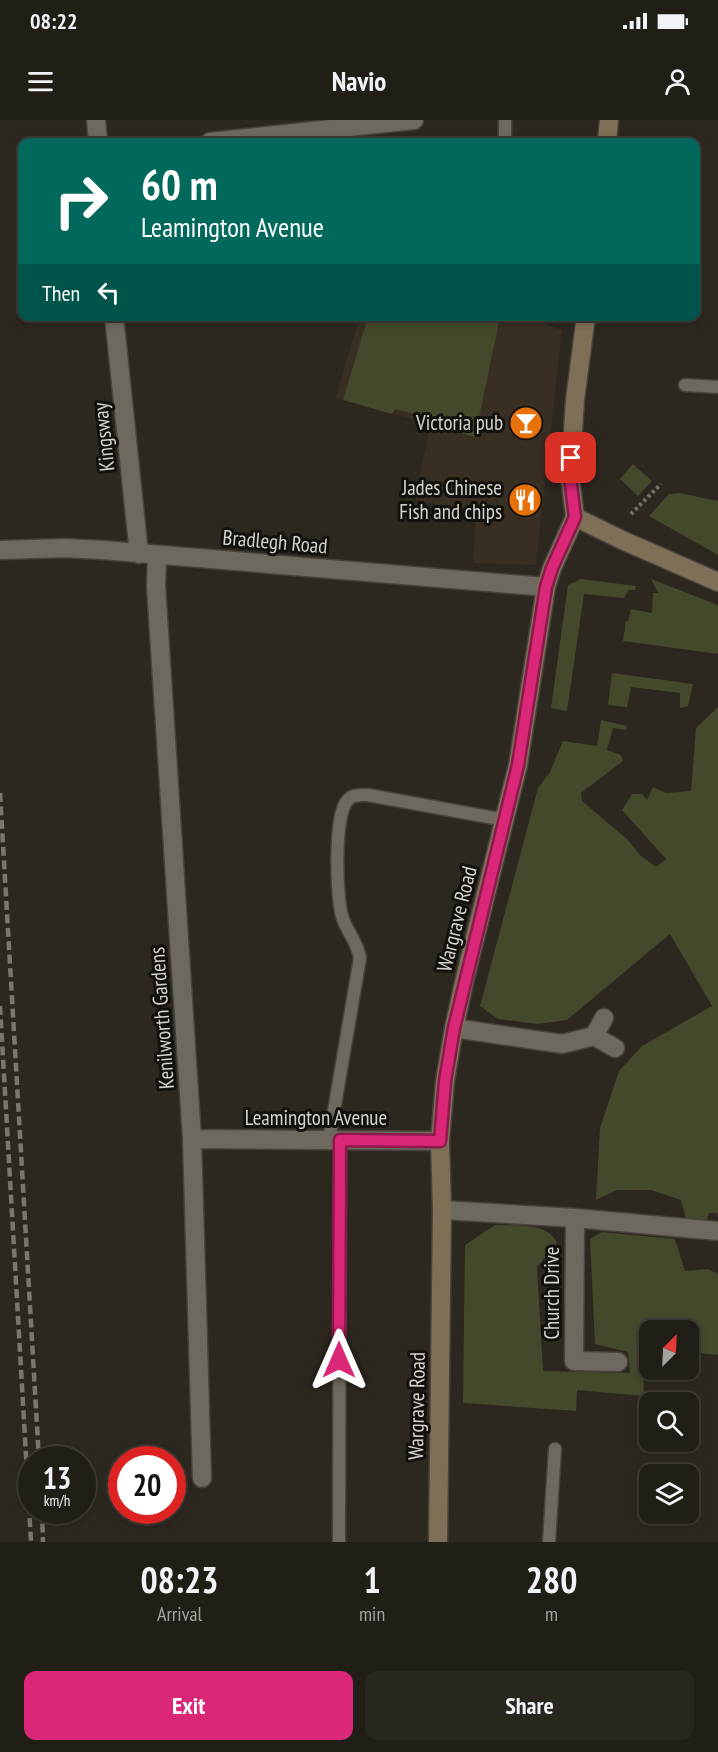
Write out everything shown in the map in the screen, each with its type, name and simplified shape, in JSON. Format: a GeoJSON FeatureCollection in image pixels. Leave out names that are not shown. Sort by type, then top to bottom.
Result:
{"type":"FeatureCollection","features":[{"type":"Feature","properties":{"kind":"street"},"geometry":{"type":"LineString","coordinates":[[96,120],[98,138]]}},
{"type":"Feature","properties":{"kind":"street"},"geometry":{"type":"LineString","coordinates":[[290,138],[414,120]]}},
{"type":"Feature","properties":{"kind":"street"},"geometry":{"type":"LineString","coordinates":[[607,138],[609,120]]}},
{"type":"Feature","properties":{"kind":"street","name":"Kingsway"},"geometry":{"type":"LineString","coordinates":[[115,321],[148,555]]}},
{"type":"Feature","properties":{"kind":"street"},"geometry":{"type":"LineString","coordinates":[[585,321],[575,400],[570,477],[575,517],[718,582]]}},
{"type":"Feature","properties":{"kind":"street","name":"Wargrave Road"},"geometry":{"type":"LineString","coordinates":[[438,1542],[442,1210],[440,1141],[445,1081],[454,1028],[518,765],[546,587],[575,517]]}},
{"type":"Feature","properties":{"kind":"street","name":"Bradlegh Road"},"geometry":{"type":"LineString","coordinates":[[0,550],[65,548],[546,587]]}},
{"type":"Feature","properties":{"kind":"street","name":"Kenilworth Gardens"},"geometry":{"type":"LineString","coordinates":[[148,555],[156,586],[192,1139],[202,1478]]}},
{"type":"Feature","properties":{"kind":"street"},"geometry":{"type":"LineString","coordinates":[[594,1036],[604,1018]]}},
{"type":"Feature","properties":{"kind":"street"},"geometry":{"type":"LineString","coordinates":[[454,1028],[562,1044],[594,1036],[615,1048]]}},
{"type":"Feature","properties":{"kind":"street","name":"Leamington Avenue"},"geometry":{"type":"LineString","coordinates":[[192,1139],[440,1141]]}},
{"type":"Feature","properties":{"kind":"street","name":"Church Drive"},"geometry":{"type":"LineString","coordinates":[[442,1210],[575,1218],[718,1231]]}},
{"type":"Feature","properties":{"kind":"street","name":"Church Drive"},"geometry":{"type":"LineString","coordinates":[[575,1218],[574,1361],[618,1362]]}},
{"type":"Feature","properties":{"kind":"lane"},"geometry":{"type":"LineString","coordinates":[[505,138],[506,120]]}},
{"type":"Feature","properties":{"kind":"lane"},"geometry":{"type":"LineString","coordinates":[[684,385],[718,387]]}},
{"type":"Feature","properties":{"kind":"lane"},"geometry":{"type":"LineString","coordinates":[[339,1542],[334,1140],[360,958],[358,945],[342,916],[338,857],[339,822],[342,808],[348,799],[356,795],[368,795],[506,820]]}},
{"type":"Feature","properties":{"kind":"lane"},"geometry":{"type":"LineString","coordinates":[[549,1542],[555,1449]]}},
{"type":"Feature","properties":{"kind":"path"},"geometry":{"type":"LineString","coordinates":[[631,514],[661,484]]}},
{"type":"Feature","properties":{"kind":"shaded area"},"geometry":{"type":"Polygon","coordinates":[[[359,321],[538,321],[562,330],[536,565],[473,563],[476,511],[415,500],[430,424],[335,398],[359,321]]]}},
{"type":"Feature","properties":{"kind":"green space"},"geometry":{"type":"Polygon","coordinates":[[[367,321],[499,321],[475,437],[457,432],[457,425],[395,409],[392,414],[343,400],[367,321]]]}},
{"type":"Feature","properties":{"kind":"green space"},"geometry":{"type":"Polygon","coordinates":[[[633,464],[652,481],[638,496],[620,479],[633,464]]]}},
{"type":"Feature","properties":{"kind":"green space"},"geometry":{"type":"Polygon","coordinates":[[[679,493],[718,501],[718,555],[649,516],[669,494],[679,493]]]}},
{"type":"Feature","properties":{"kind":"green space"},"geometry":{"type":"Polygon","coordinates":[[[581,579],[636,586],[635,590],[629,590],[624,598],[584,594],[567,711],[551,708],[568,585],[581,579]]]}},
{"type":"Feature","properties":{"kind":"green space"},"geometry":{"type":"Polygon","coordinates":[[[651,579],[718,605],[718,654],[623,641],[626,621],[628,621],[631,609],[652,613],[653,593],[658,593],[651,579]]]}},
{"type":"Feature","properties":{"kind":"green space"},"geometry":{"type":"Polygon","coordinates":[[[612,673],[693,684],[688,706],[680,708],[680,693],[631,687],[627,707],[608,705],[612,673]]]}},
{"type":"Feature","properties":{"kind":"green space"},"geometry":{"type":"Polygon","coordinates":[[[718,707],[718,1218],[717,1213],[709,1213],[707,1220],[686,1219],[681,1200],[651,1190],[617,1190],[596,1200],[600,1128],[619,1071],[642,1046],[712,1006],[670,934],[567,1020],[538,1024],[498,1019],[480,1006],[538,788],[550,772],[563,741],[597,746],[601,720],[627,726],[626,730],[613,728],[607,750],[621,755],[623,761],[581,793],[582,801],[656,867],[666,859],[622,810],[632,794],[642,794],[647,800],[653,787],[666,793],[691,791],[696,728],[718,707]]]}},
{"type":"Feature","properties":{"kind":"green space"},"geometry":{"type":"Polygon","coordinates":[[[495,1225],[530,1226],[553,1236],[557,1243],[537,1267],[543,1371],[630,1373],[628,1352],[595,1344],[590,1239],[602,1232],[675,1239],[685,1271],[708,1269],[718,1274],[718,1355],[699,1353],[699,1320],[639,1320],[639,1380],[643,1380],[644,1392],[639,1392],[639,1396],[577,1390],[576,1411],[463,1403],[465,1245],[495,1225]]]}},
{"type":"Feature","properties":{"kind":"railway"},"geometry":{"type":"LineString","coordinates":[[0,793],[38,1446]]}},
{"type":"Feature","properties":{"kind":"railway"},"geometry":{"type":"LineString","coordinates":[[0,1006],[31,1542]]}},
{"type":"Feature","properties":{"kind":"railway"},"geometry":{"type":"LineString","coordinates":[[42,1524],[43,1542]]}},
{"type":"Feature","properties":{"kind":"place","name":"Victoria pub"},"geometry":{"type":"Point","coordinates":[526,423]}},
{"type":"Feature","properties":{"kind":"place","name":"Jades Chinese Fish and chips"},"geometry":{"type":"Point","coordinates":[525,500]}},
{"type":"Feature","properties":{"kind":"route"},"geometry":{"type":"LineString","coordinates":[[339,1360],[340,1140],[440,1141],[445,1081],[454,1028],[518,765],[546,587],[561,546],[575,517],[570,477],[571,458]]}}]}
